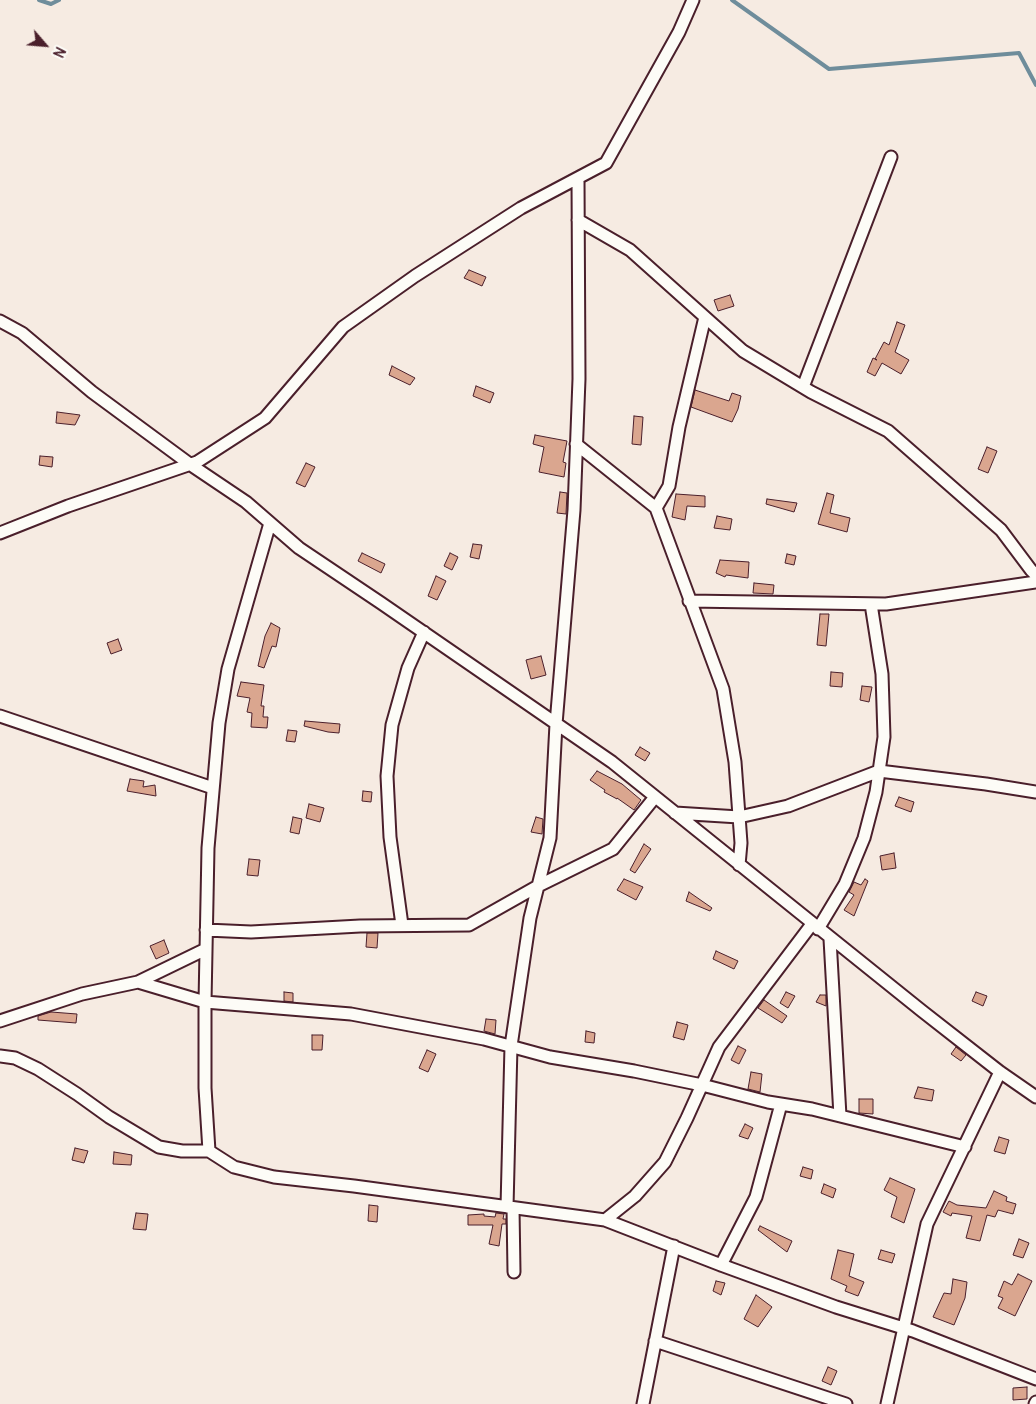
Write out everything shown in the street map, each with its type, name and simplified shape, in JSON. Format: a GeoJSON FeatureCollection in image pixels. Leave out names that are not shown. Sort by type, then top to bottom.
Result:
{"type":"FeatureCollection","features":[{"type":"Feature","properties":{"kind":"street"},"geometry":{"type":"LineString","coordinates":[[0,533],[68,506],[198,462],[265,418],[343,327],[415,276],[521,208],[606,163],[679,32],[693,0]]}},
{"type":"Feature","properties":{"kind":"street"},"geometry":{"type":"LineString","coordinates":[[803,387],[891,157]]}},
{"type":"Feature","properties":{"kind":"street"},"geometry":{"type":"LineString","coordinates":[[514,1272],[510,1207],[511,1046],[530,918],[550,838],[556,724],[573,529],[579,380],[578,178]]}},
{"type":"Feature","properties":{"kind":"street"},"geometry":{"type":"LineString","coordinates":[[578,220],[630,250],[743,350],[803,387],[888,431],[1001,530],[1036,575]]}},
{"type":"Feature","properties":{"kind":"street"},"geometry":{"type":"LineString","coordinates":[[656,508],[670,486],[679,427],[705,317]]}},
{"type":"Feature","properties":{"kind":"street"},"geometry":{"type":"LineString","coordinates":[[0,321],[22,333],[92,392],[191,465],[246,502],[299,548],[612,762],[830,939],[1000,1072],[1035,1094]]}},
{"type":"Feature","properties":{"kind":"street"},"geometry":{"type":"LineString","coordinates":[[576,444],[656,508],[723,689],[735,762],[741,843],[739,865]]}},
{"type":"Feature","properties":{"kind":"street"},"geometry":{"type":"LineString","coordinates":[[209,1151],[205,1088],[206,930],[208,848],[219,723],[228,669],[270,523]]}},
{"type":"Feature","properties":{"kind":"street"},"geometry":{"type":"LineString","coordinates":[[689,601],[886,604],[1036,582]]}},
{"type":"Feature","properties":{"kind":"street"},"geometry":{"type":"LineString","coordinates":[[605,1220],[635,1196],[665,1162],[719,1047],[815,927],[845,884],[864,838],[879,771],[884,737],[882,674],[871,604]]}},
{"type":"Feature","properties":{"kind":"street"},"geometry":{"type":"LineString","coordinates":[[402,925],[390,837],[387,776],[392,725],[408,668],[424,632]]}},
{"type":"Feature","properties":{"kind":"street"},"geometry":{"type":"LineString","coordinates":[[0,716],[213,788]]}},
{"type":"Feature","properties":{"kind":"street"},"geometry":{"type":"LineString","coordinates":[[676,813],[739,817],[788,806],[879,771],[1036,792]]}},
{"type":"Feature","properties":{"kind":"street"},"geometry":{"type":"LineString","coordinates":[[206,930],[251,932],[360,926],[468,925],[538,886],[613,849],[655,797]]}},
{"type":"Feature","properties":{"kind":"street"},"geometry":{"type":"LineString","coordinates":[[830,939],[840,1116]]}},
{"type":"Feature","properties":{"kind":"street"},"geometry":{"type":"LineString","coordinates":[[0,1021],[82,994],[138,982],[206,949]]}},
{"type":"Feature","properties":{"kind":"street"},"geometry":{"type":"LineString","coordinates":[[138,982],[205,1002],[351,1014],[484,1038],[550,1056],[702,1085],[965,1147]]}},
{"type":"Feature","properties":{"kind":"street"},"geometry":{"type":"LineString","coordinates":[[0,1056],[15,1058],[38,1069],[109,1117],[159,1147],[182,1151],[209,1151],[234,1167],[274,1178],[354,1186],[605,1220],[721,1265],[836,1307],[903,1328],[1036,1379]]}},
{"type":"Feature","properties":{"kind":"street"},"geometry":{"type":"LineString","coordinates":[[887,1404],[927,1224],[1000,1072]]}},
{"type":"Feature","properties":{"kind":"street"},"geometry":{"type":"LineString","coordinates":[[721,1265],[756,1197],[781,1104]]}},
{"type":"Feature","properties":{"kind":"street"},"geometry":{"type":"LineString","coordinates":[[643,1404],[674,1246]]}},
{"type":"Feature","properties":{"kind":"street"},"geometry":{"type":"LineString","coordinates":[[655,1342],[846,1404]]}},
{"type":"Feature","properties":{"kind":"building"},"geometry":{"type":"Polygon","coordinates":[[[469,270],[486,277],[482,286],[464,278],[469,270]]]}},
{"type":"Feature","properties":{"kind":"building"},"geometry":{"type":"Polygon","coordinates":[[[730,295],[734,306],[718,311],[714,300],[730,295]]]}},
{"type":"Feature","properties":{"kind":"building"},"geometry":{"type":"Polygon","coordinates":[[[897,322],[905,325],[895,352],[909,360],[901,374],[882,363],[875,376],[867,372],[873,358],[875,359],[884,342],[889,345],[897,322]]]}},
{"type":"Feature","properties":{"kind":"building"},"geometry":{"type":"Polygon","coordinates":[[[392,366],[415,378],[410,385],[389,375],[392,366]]]}},
{"type":"Feature","properties":{"kind":"building"},"geometry":{"type":"Polygon","coordinates":[[[476,386],[494,393],[490,403],[473,396],[476,386]]]}},
{"type":"Feature","properties":{"kind":"building"},"geometry":{"type":"Polygon","coordinates":[[[695,390],[729,401],[732,393],[741,396],[732,422],[691,407],[695,390]]]}},
{"type":"Feature","properties":{"kind":"building"},"geometry":{"type":"Polygon","coordinates":[[[57,412],[80,415],[75,425],[56,423],[57,412]]]}},
{"type":"Feature","properties":{"kind":"building"},"geometry":{"type":"Polygon","coordinates":[[[634,416],[643,417],[641,445],[632,444],[634,416]]]}},
{"type":"Feature","properties":{"kind":"building"},"geometry":{"type":"Polygon","coordinates":[[[535,435],[567,441],[563,462],[566,463],[564,477],[539,472],[544,447],[533,444],[535,435]]]}},
{"type":"Feature","properties":{"kind":"building"},"geometry":{"type":"Polygon","coordinates":[[[987,447],[997,451],[988,473],[978,469],[987,447]]]}},
{"type":"Feature","properties":{"kind":"building"},"geometry":{"type":"Polygon","coordinates":[[[40,456],[53,457],[52,467],[39,465],[40,456]]]}},
{"type":"Feature","properties":{"kind":"building"},"geometry":{"type":"Polygon","coordinates":[[[306,463],[315,467],[305,487],[296,483],[306,463]]]}},
{"type":"Feature","properties":{"kind":"building"},"geometry":{"type":"Polygon","coordinates":[[[560,492],[567,493],[566,514],[557,513],[560,492]]]}},
{"type":"Feature","properties":{"kind":"building"},"geometry":{"type":"Polygon","coordinates":[[[827,493],[834,495],[830,513],[850,518],[847,532],[818,524],[827,493]]]}},
{"type":"Feature","properties":{"kind":"building"},"geometry":{"type":"Polygon","coordinates":[[[676,494],[705,496],[705,507],[687,506],[685,520],[672,517],[676,494]]]}},
{"type":"Feature","properties":{"kind":"building"},"geometry":{"type":"Polygon","coordinates":[[[767,499],[797,503],[794,512],[766,504],[767,499]]]}},
{"type":"Feature","properties":{"kind":"building"},"geometry":{"type":"Polygon","coordinates":[[[717,516],[732,519],[730,530],[714,528],[717,516]]]}},
{"type":"Feature","properties":{"kind":"building"},"geometry":{"type":"Polygon","coordinates":[[[473,544],[482,545],[479,559],[470,557],[473,544]]]}},
{"type":"Feature","properties":{"kind":"building"},"geometry":{"type":"Polygon","coordinates":[[[362,553],[385,564],[381,573],[358,561],[362,553]]]}},
{"type":"Feature","properties":{"kind":"building"},"geometry":{"type":"Polygon","coordinates":[[[450,553],[458,557],[452,570],[444,566],[450,553]]]}},
{"type":"Feature","properties":{"kind":"building"},"geometry":{"type":"Polygon","coordinates":[[[787,554],[796,556],[794,565],[785,563],[787,554]]]}},
{"type":"Feature","properties":{"kind":"building"},"geometry":{"type":"Polygon","coordinates":[[[720,560],[749,562],[748,578],[726,575],[725,577],[716,573],[720,560]]]}},
{"type":"Feature","properties":{"kind":"building"},"geometry":{"type":"Polygon","coordinates":[[[436,576],[446,581],[437,600],[428,596],[436,576]]]}},
{"type":"Feature","properties":{"kind":"building"},"geometry":{"type":"Polygon","coordinates":[[[754,583],[774,585],[773,594],[753,593],[754,583]]]}},
{"type":"Feature","properties":{"kind":"building"},"geometry":{"type":"Polygon","coordinates":[[[820,614],[829,614],[826,646],[817,645],[820,614]]]}},
{"type":"Feature","properties":{"kind":"building"},"geometry":{"type":"Polygon","coordinates":[[[271,623],[280,628],[276,647],[272,646],[264,668],[258,666],[265,636],[271,623]]]}},
{"type":"Feature","properties":{"kind":"building"},"geometry":{"type":"Polygon","coordinates":[[[118,639],[122,650],[111,654],[107,643],[118,639]]]}},
{"type":"Feature","properties":{"kind":"building"},"geometry":{"type":"Polygon","coordinates":[[[541,656],[546,675],[531,679],[526,660],[541,656]]]}},
{"type":"Feature","properties":{"kind":"building"},"geometry":{"type":"Polygon","coordinates":[[[831,672],[843,673],[842,687],[830,686],[831,672]]]}},
{"type":"Feature","properties":{"kind":"building"},"geometry":{"type":"Polygon","coordinates":[[[241,682],[264,685],[261,706],[264,706],[263,717],[268,717],[267,728],[251,727],[252,713],[247,712],[250,698],[237,696],[241,682]]]}},
{"type":"Feature","properties":{"kind":"building"},"geometry":{"type":"Polygon","coordinates":[[[862,686],[872,687],[869,702],[860,700],[862,686]]]}},
{"type":"Feature","properties":{"kind":"building"},"geometry":{"type":"Polygon","coordinates":[[[305,721],[340,724],[339,733],[304,726],[305,721]]]}},
{"type":"Feature","properties":{"kind":"building"},"geometry":{"type":"Polygon","coordinates":[[[288,730],[297,731],[295,742],[286,741],[288,730]]]}},
{"type":"Feature","properties":{"kind":"building"},"geometry":{"type":"Polygon","coordinates":[[[640,747],[650,753],[645,761],[635,755],[640,747]]]}},
{"type":"Feature","properties":{"kind":"building"},"geometry":{"type":"Polygon","coordinates":[[[597,771],[622,784],[641,800],[634,810],[617,798],[604,792],[605,790],[590,780],[597,771]]]}},
{"type":"Feature","properties":{"kind":"building"},"geometry":{"type":"Polygon","coordinates":[[[130,779],[144,781],[143,787],[155,785],[156,796],[127,791],[130,779]]]}},
{"type":"Feature","properties":{"kind":"building"},"geometry":{"type":"Polygon","coordinates":[[[363,791],[372,792],[371,802],[362,801],[363,791]]]}},
{"type":"Feature","properties":{"kind":"building"},"geometry":{"type":"Polygon","coordinates":[[[899,797],[914,802],[911,812],[895,806],[899,797]]]}},
{"type":"Feature","properties":{"kind":"building"},"geometry":{"type":"Polygon","coordinates":[[[309,804],[324,808],[320,822],[306,818],[309,804]]]}},
{"type":"Feature","properties":{"kind":"building"},"geometry":{"type":"Polygon","coordinates":[[[293,817],[302,819],[299,834],[290,832],[293,817]]]}},
{"type":"Feature","properties":{"kind":"building"},"geometry":{"type":"Polygon","coordinates":[[[536,817],[543,819],[542,834],[531,832],[536,817]]]}},
{"type":"Feature","properties":{"kind":"building"},"geometry":{"type":"Polygon","coordinates":[[[644,844],[651,849],[635,873],[630,870],[644,844]]]}},
{"type":"Feature","properties":{"kind":"building"},"geometry":{"type":"Polygon","coordinates":[[[894,853],[896,868],[882,870],[880,856],[894,853]]]}},
{"type":"Feature","properties":{"kind":"building"},"geometry":{"type":"Polygon","coordinates":[[[249,859],[260,860],[258,876],[247,875],[249,859]]]}},
{"type":"Feature","properties":{"kind":"building"},"geometry":{"type":"Polygon","coordinates":[[[624,879],[643,887],[636,900],[617,890],[624,879]]]}},
{"type":"Feature","properties":{"kind":"building"},"geometry":{"type":"Polygon","coordinates":[[[865,879],[868,881],[854,916],[844,910],[854,895],[849,892],[854,882],[861,885],[865,879]]]}},
{"type":"Feature","properties":{"kind":"building"},"geometry":{"type":"Polygon","coordinates":[[[689,892],[712,908],[710,911],[686,901],[689,892]]]}},
{"type":"Feature","properties":{"kind":"building"},"geometry":{"type":"Polygon","coordinates":[[[367,933],[378,933],[377,948],[366,947],[367,933]]]}},
{"type":"Feature","properties":{"kind":"building"},"geometry":{"type":"Polygon","coordinates":[[[164,940],[169,953],[156,959],[150,946],[164,940]]]}},
{"type":"Feature","properties":{"kind":"building"},"geometry":{"type":"Polygon","coordinates":[[[716,951],[738,961],[734,969],[713,959],[716,951]]]}},
{"type":"Feature","properties":{"kind":"building"},"geometry":{"type":"Polygon","coordinates":[[[284,992],[293,993],[293,1002],[284,1001],[284,992]]]}},
{"type":"Feature","properties":{"kind":"building"},"geometry":{"type":"Polygon","coordinates":[[[786,992],[795,996],[788,1008],[780,1003],[786,992]]]}},
{"type":"Feature","properties":{"kind":"building"},"geometry":{"type":"Polygon","coordinates":[[[976,992],[987,996],[983,1006],[972,1001],[976,992]]]}},
{"type":"Feature","properties":{"kind":"building"},"geometry":{"type":"Polygon","coordinates":[[[820,995],[826,995],[826,1006],[816,1002],[820,995]]]}},
{"type":"Feature","properties":{"kind":"building"},"geometry":{"type":"Polygon","coordinates":[[[764,1000],[787,1016],[782,1023],[758,1008],[764,1000]]]}},
{"type":"Feature","properties":{"kind":"building"},"geometry":{"type":"Polygon","coordinates":[[[51,1012],[77,1014],[76,1023],[38,1020],[38,1016],[51,1012]]]}},
{"type":"Feature","properties":{"kind":"building"},"geometry":{"type":"Polygon","coordinates":[[[486,1019],[496,1020],[495,1034],[484,1031],[486,1019]]]}},
{"type":"Feature","properties":{"kind":"building"},"geometry":{"type":"Polygon","coordinates":[[[677,1022],[688,1025],[684,1040],[673,1037],[677,1022]]]}},
{"type":"Feature","properties":{"kind":"building"},"geometry":{"type":"Polygon","coordinates":[[[586,1031],[595,1033],[594,1043],[585,1042],[586,1031]]]}},
{"type":"Feature","properties":{"kind":"building"},"geometry":{"type":"Polygon","coordinates":[[[312,1035],[323,1035],[322,1050],[312,1050],[312,1035]]]}},
{"type":"Feature","properties":{"kind":"building"},"geometry":{"type":"Polygon","coordinates":[[[738,1046],[746,1050],[739,1064],[731,1060],[738,1046]]]}},
{"type":"Feature","properties":{"kind":"building"},"geometry":{"type":"Polygon","coordinates":[[[956,1047],[966,1055],[961,1061],[951,1054],[956,1047]]]}},
{"type":"Feature","properties":{"kind":"building"},"geometry":{"type":"Polygon","coordinates":[[[427,1050],[436,1054],[428,1072],[419,1068],[427,1050]]]}},
{"type":"Feature","properties":{"kind":"building"},"geometry":{"type":"Polygon","coordinates":[[[751,1072],[762,1074],[760,1092],[748,1089],[751,1072]]]}},
{"type":"Feature","properties":{"kind":"building"},"geometry":{"type":"Polygon","coordinates":[[[918,1087],[934,1090],[932,1101],[914,1098],[918,1087]]]}},
{"type":"Feature","properties":{"kind":"building"},"geometry":{"type":"Polygon","coordinates":[[[859,1099],[873,1099],[873,1114],[859,1113],[859,1099]]]}},
{"type":"Feature","properties":{"kind":"building"},"geometry":{"type":"Polygon","coordinates":[[[745,1124],[753,1128],[748,1139],[739,1136],[745,1124]]]}},
{"type":"Feature","properties":{"kind":"building"},"geometry":{"type":"Polygon","coordinates":[[[999,1137],[1009,1140],[1005,1154],[994,1151],[999,1137]]]}},
{"type":"Feature","properties":{"kind":"building"},"geometry":{"type":"Polygon","coordinates":[[[75,1148],[88,1151],[84,1163],[72,1160],[75,1148]]]}},
{"type":"Feature","properties":{"kind":"building"},"geometry":{"type":"Polygon","coordinates":[[[114,1152],[132,1155],[131,1165],[113,1164],[114,1152]]]}},
{"type":"Feature","properties":{"kind":"building"},"geometry":{"type":"Polygon","coordinates":[[[803,1167],[813,1170],[811,1179],[800,1176],[803,1167]]]}},
{"type":"Feature","properties":{"kind":"building"},"geometry":{"type":"Polygon","coordinates":[[[890,1178],[915,1189],[904,1223],[891,1217],[897,1197],[884,1190],[890,1178]]]}},
{"type":"Feature","properties":{"kind":"building"},"geometry":{"type":"Polygon","coordinates":[[[824,1184],[836,1189],[833,1198],[821,1193],[824,1184]]]}},
{"type":"Feature","properties":{"kind":"building"},"geometry":{"type":"Polygon","coordinates":[[[994,1191],[1007,1197],[1006,1201],[1016,1204],[1013,1214],[998,1210],[995,1217],[987,1215],[980,1241],[966,1238],[972,1216],[952,1213],[951,1216],[943,1212],[949,1201],[957,1205],[986,1208],[994,1191]]]}},
{"type":"Feature","properties":{"kind":"building"},"geometry":{"type":"Polygon","coordinates":[[[369,1205],[378,1206],[377,1222],[368,1221],[369,1205]]]}},
{"type":"Feature","properties":{"kind":"building"},"geometry":{"type":"Polygon","coordinates":[[[136,1213],[148,1214],[146,1230],[133,1229],[136,1213]]]}},
{"type":"Feature","properties":{"kind":"building"},"geometry":{"type":"Polygon","coordinates":[[[496,1213],[504,1214],[503,1219],[506,1219],[506,1224],[502,1224],[499,1246],[489,1244],[493,1225],[468,1225],[468,1215],[484,1214],[484,1216],[495,1217],[496,1213]]]}},
{"type":"Feature","properties":{"kind":"building"},"geometry":{"type":"Polygon","coordinates":[[[760,1226],[792,1241],[787,1252],[758,1230],[760,1226]]]}},
{"type":"Feature","properties":{"kind":"building"},"geometry":{"type":"Polygon","coordinates":[[[1019,1239],[1029,1243],[1023,1258],[1013,1255],[1019,1239]]]}},
{"type":"Feature","properties":{"kind":"building"},"geometry":{"type":"Polygon","coordinates":[[[838,1250],[854,1254],[849,1276],[864,1282],[858,1296],[845,1291],[847,1286],[831,1279],[838,1250]]]}},
{"type":"Feature","properties":{"kind":"building"},"geometry":{"type":"Polygon","coordinates":[[[881,1250],[895,1254],[892,1263],[878,1259],[881,1250]]]}},
{"type":"Feature","properties":{"kind":"building"},"geometry":{"type":"Polygon","coordinates":[[[1018,1274],[1032,1281],[1015,1316],[998,1308],[1003,1298],[998,1296],[1004,1281],[1012,1285],[1018,1274]]]}},
{"type":"Feature","properties":{"kind":"building"},"geometry":{"type":"Polygon","coordinates":[[[953,1279],[967,1282],[965,1298],[954,1325],[933,1317],[944,1293],[951,1294],[953,1279]]]}},
{"type":"Feature","properties":{"kind":"building"},"geometry":{"type":"Polygon","coordinates":[[[716,1281],[725,1283],[721,1295],[713,1291],[716,1281]]]}},
{"type":"Feature","properties":{"kind":"building"},"geometry":{"type":"Polygon","coordinates":[[[756,1295],[772,1307],[758,1327],[744,1319],[756,1295]]]}},
{"type":"Feature","properties":{"kind":"building"},"geometry":{"type":"Polygon","coordinates":[[[828,1367],[837,1371],[831,1385],[822,1381],[828,1367]]]}},
{"type":"Feature","properties":{"kind":"building"},"geometry":{"type":"Polygon","coordinates":[[[1027,1387],[1027,1399],[1013,1400],[1013,1388],[1027,1387]]]}},
{"type":"Feature","properties":{"kind":"waterway"},"geometry":{"type":"LineString","coordinates":[[39,0],[51,4],[59,0]]}},
{"type":"Feature","properties":{"kind":"waterway"},"geometry":{"type":"LineString","coordinates":[[732,0],[829,69],[1019,53],[1036,85]]}}]}
